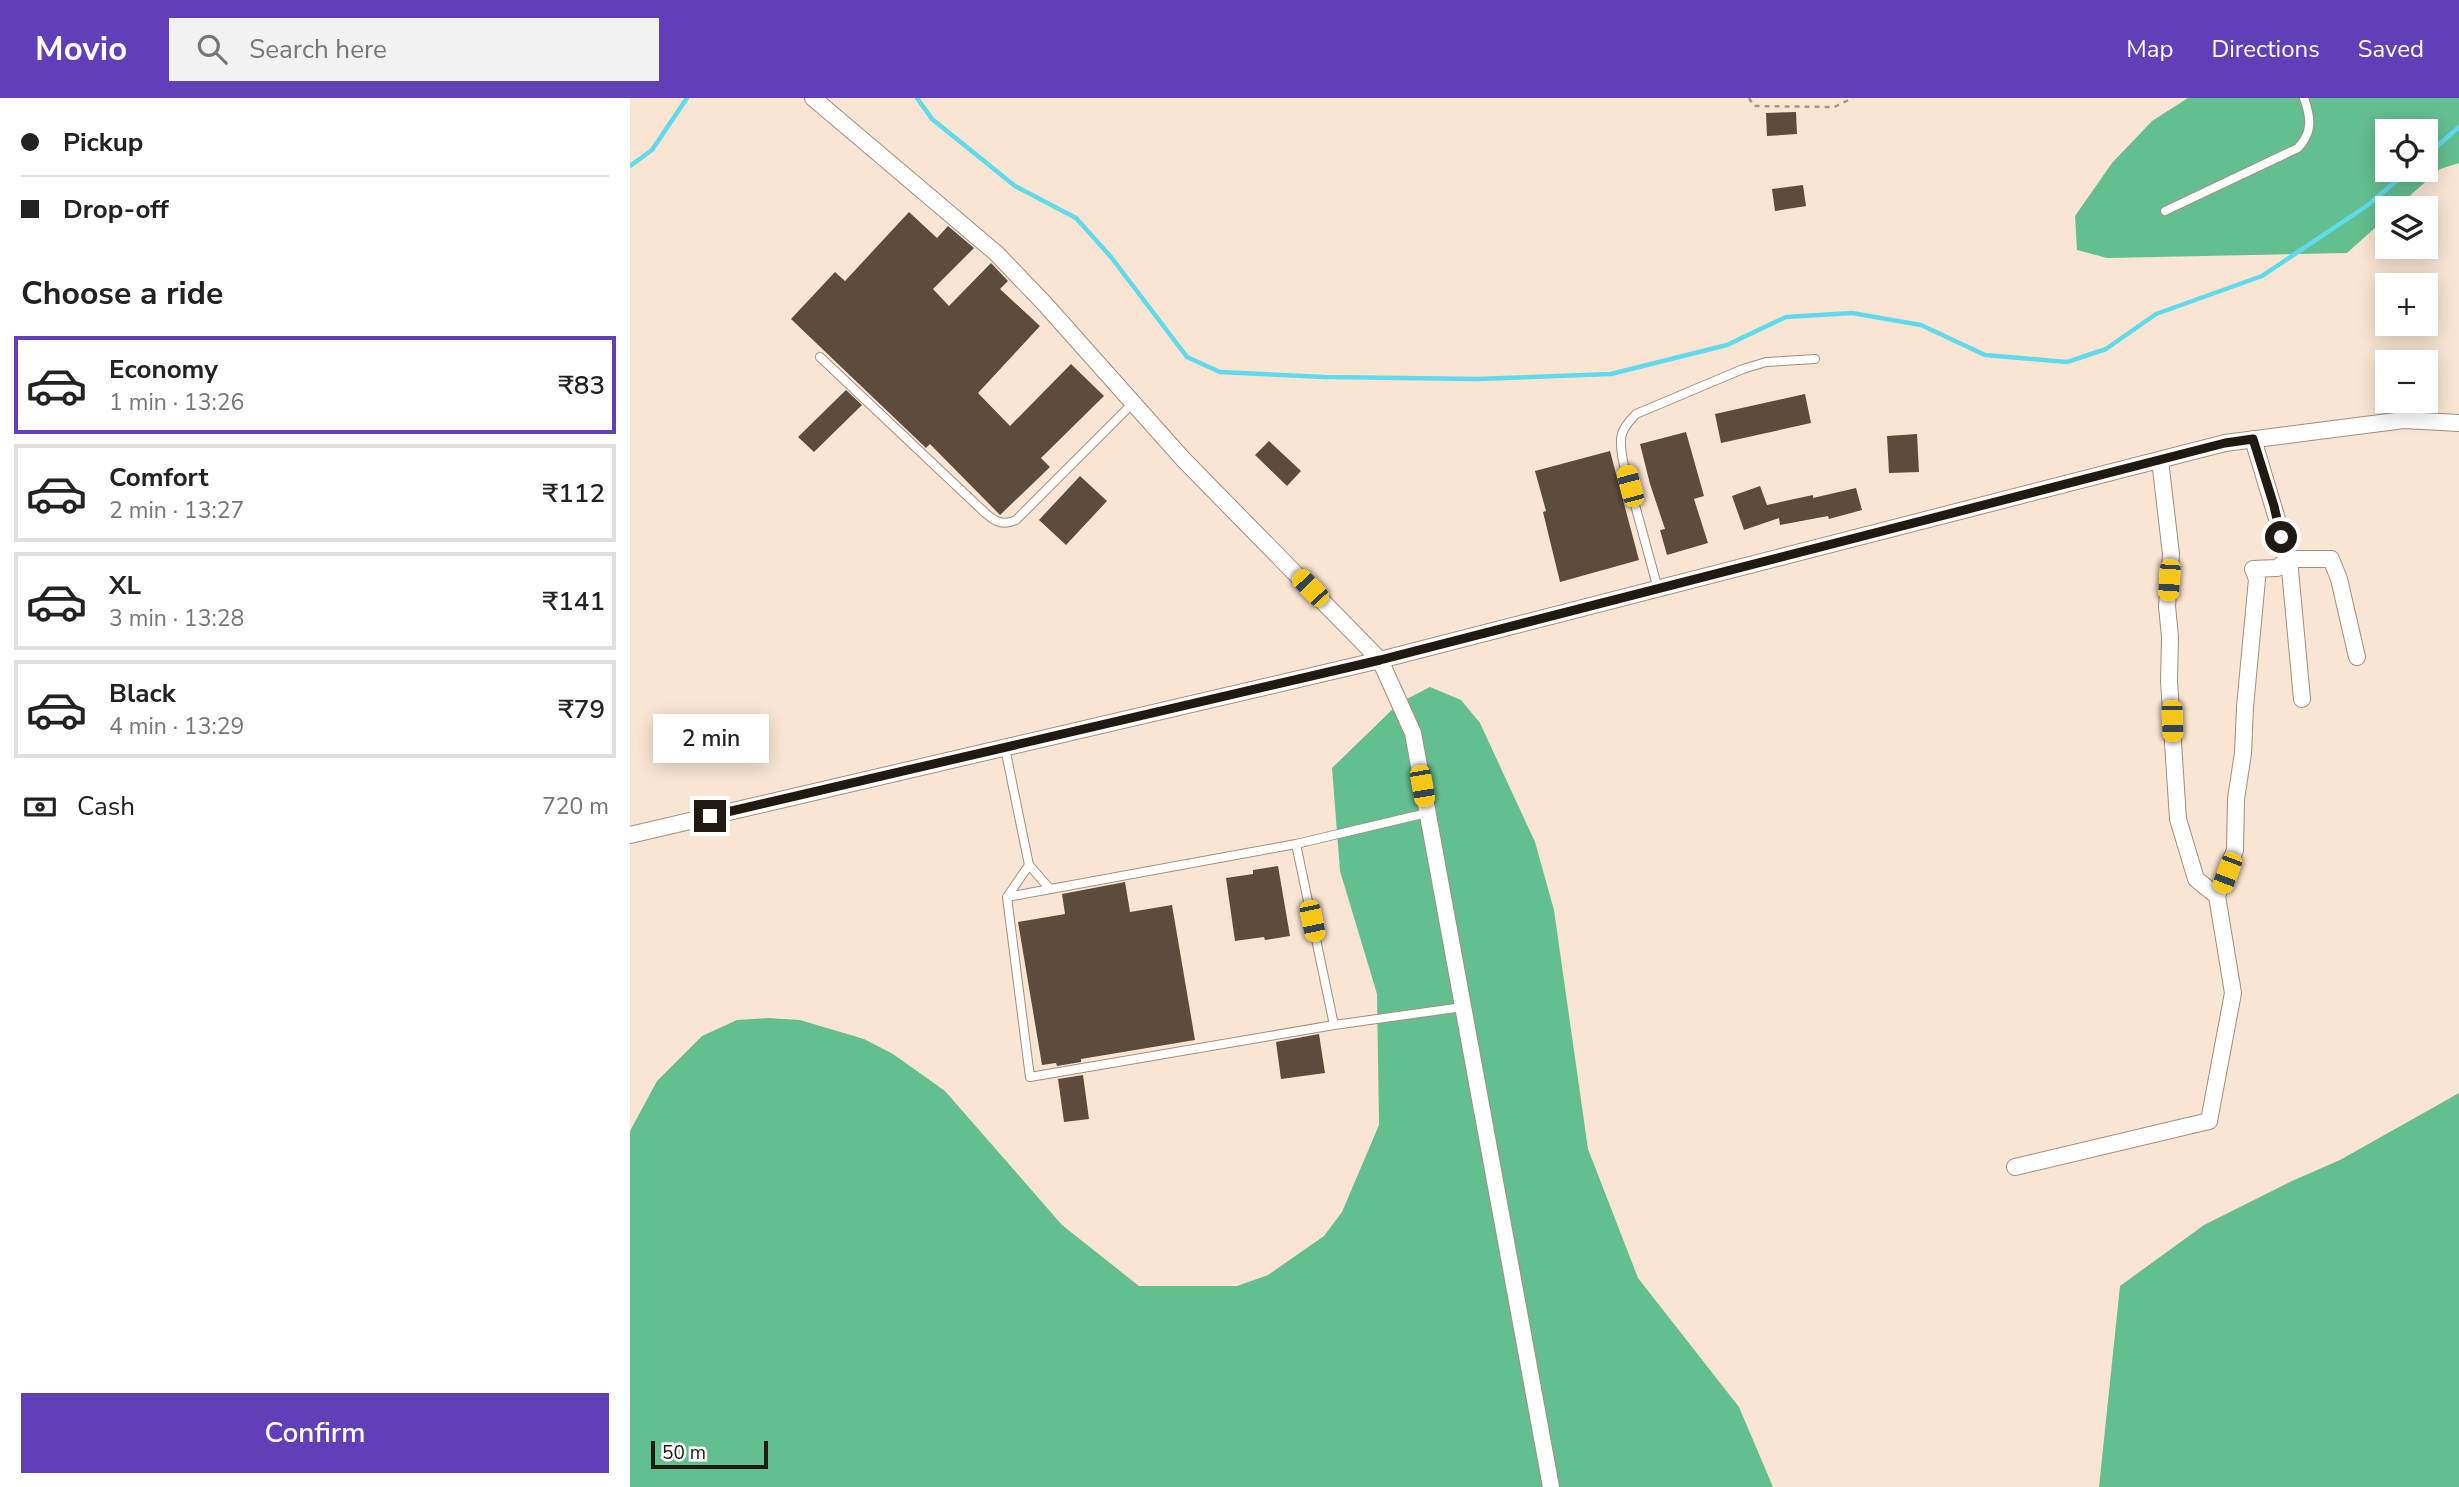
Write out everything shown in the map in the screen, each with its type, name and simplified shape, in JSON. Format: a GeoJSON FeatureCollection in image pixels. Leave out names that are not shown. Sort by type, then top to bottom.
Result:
{"type":"FeatureCollection","features":[{"type":"Feature","properties":{"kind":"street"},"geometry":{"type":"LineString","coordinates":[[813,98],[996,253],[1183,459],[1380,660],[1413,733],[1551,1487]]}},
{"type":"Feature","properties":{"kind":"street"},"geometry":{"type":"LineString","coordinates":[[630,835],[1380,660],[2225,443],[2404,420],[2459,423]]}},
{"type":"Feature","properties":{"kind":"street"},"geometry":{"type":"LineString","coordinates":[[2253,439],[2289,559],[2302,699]]}},
{"type":"Feature","properties":{"kind":"street"},"geometry":{"type":"LineString","coordinates":[[2160,460],[2171,554],[2167,606],[2178,819],[2196,879],[2217,897]]}},
{"type":"Feature","properties":{"kind":"street"},"geometry":{"type":"LineString","coordinates":[[2015,1167],[2209,1121],[2232,993],[2217,897],[2235,850],[2236,799],[2243,753],[2257,579],[2253,569],[2277,568],[2289,559],[2331,559],[2339,579],[2357,657]]}},
{"type":"Feature","properties":{"kind":"lane"},"geometry":{"type":"LineString","coordinates":[[2165,211],[2298,148],[2308,137],[2310,126],[2304,98]]}},
{"type":"Feature","properties":{"kind":"lane"},"geometry":{"type":"LineString","coordinates":[[820,357],[982,510],[994,521],[1002,524],[1016,520],[1134,402]]}},
{"type":"Feature","properties":{"kind":"lane"},"geometry":{"type":"LineString","coordinates":[[1658,589],[1623,461],[1620,443],[1623,427],[1636,414],[1743,369],[1766,362],[1815,359]]}},
{"type":"Feature","properties":{"kind":"lane"},"geometry":{"type":"LineString","coordinates":[[1005,748],[1030,864],[1050,889]]}},
{"type":"Feature","properties":{"kind":"lane"},"geometry":{"type":"LineString","coordinates":[[1007,897],[1296,844],[1427,813]]}},
{"type":"Feature","properties":{"kind":"lane"},"geometry":{"type":"LineString","coordinates":[[1296,844],[1334,1025]]}},
{"type":"Feature","properties":{"kind":"lane"},"geometry":{"type":"LineString","coordinates":[[1030,864],[1007,897],[1030,1077],[1334,1025],[1463,1007]]}},
{"type":"Feature","properties":{"kind":"path"},"geometry":{"type":"LineString","coordinates":[[1749,98],[1754,106],[1834,107],[1853,98]]}},
{"type":"Feature","properties":{"kind":"green space"},"geometry":{"type":"Polygon","coordinates":[[[2188,98],[2459,98],[2459,163],[2438,171],[2438,119],[2375,119],[2375,182],[2425,182],[2410,196],[2375,196],[2375,228],[2347,253],[2107,258],[2077,250],[2075,216],[2112,163],[2152,121],[2188,98]]]}},
{"type":"Feature","properties":{"kind":"green space"},"geometry":{"type":"Polygon","coordinates":[[[1430,687],[1461,700],[1480,723],[1535,842],[1554,910],[1588,1149],[1638,1278],[1739,1407],[1773,1487],[630,1487],[630,1131],[657,1081],[702,1036],[737,1020],[800,1020],[864,1039],[893,1054],[945,1091],[1062,1225],[1139,1286],[1237,1286],[1268,1275],[1324,1236],[1342,1212],[1379,1125],[1377,994],[1340,871],[1332,768],[1399,703],[1430,687]]]}},
{"type":"Feature","properties":{"kind":"green space"},"geometry":{"type":"Polygon","coordinates":[[[2459,1093],[2459,1487],[2099,1487],[2120,1286],[2204,1225],[2340,1160],[2459,1093]]]}},
{"type":"Feature","properties":{"kind":"building"},"geometry":{"type":"Polygon","coordinates":[[[1796,112],[1797,134],[1767,136],[1766,113],[1796,112]]]}},
{"type":"Feature","properties":{"kind":"building"},"geometry":{"type":"Polygon","coordinates":[[[1803,185],[1806,206],[1775,211],[1772,189],[1803,185]]]}},
{"type":"Feature","properties":{"kind":"building"},"geometry":{"type":"Polygon","coordinates":[[[909,212],[937,238],[948,226],[974,248],[933,289],[949,306],[991,263],[1008,281],[1000,289],[1040,326],[978,393],[1010,426],[1071,364],[1104,396],[1041,458],[1050,467],[1000,515],[930,444],[926,448],[791,319],[835,272],[845,281],[909,212]]]}},
{"type":"Feature","properties":{"kind":"building"},"geometry":{"type":"Polygon","coordinates":[[[846,390],[862,405],[814,452],[798,437],[846,390]]]}},
{"type":"Feature","properties":{"kind":"building"},"geometry":{"type":"Polygon","coordinates":[[[1805,394],[1811,423],[1721,443],[1715,414],[1805,394]]]}},
{"type":"Feature","properties":{"kind":"building"},"geometry":{"type":"Polygon","coordinates":[[[1686,432],[1704,496],[1694,499],[1708,543],[1667,555],[1660,530],[1665,529],[1640,444],[1686,432]]]}},
{"type":"Feature","properties":{"kind":"building"},"geometry":{"type":"Polygon","coordinates":[[[1917,434],[1919,472],[1889,473],[1887,436],[1917,434]]]}},
{"type":"Feature","properties":{"kind":"building"},"geometry":{"type":"Polygon","coordinates":[[[1269,441],[1301,471],[1287,486],[1255,455],[1269,441]]]}},
{"type":"Feature","properties":{"kind":"building"},"geometry":{"type":"Polygon","coordinates":[[[1610,451],[1639,560],[1560,582],[1535,471],[1610,451]]]}},
{"type":"Feature","properties":{"kind":"building"},"geometry":{"type":"Polygon","coordinates":[[[1080,476],[1107,501],[1066,545],[1039,520],[1080,476]]]}},
{"type":"Feature","properties":{"kind":"building"},"geometry":{"type":"Polygon","coordinates":[[[1760,486],[1767,505],[1856,488],[1862,510],[1829,519],[1828,516],[1780,525],[1779,518],[1744,530],[1732,496],[1760,486]]]}},
{"type":"Feature","properties":{"kind":"building"},"geometry":{"type":"Polygon","coordinates":[[[1278,866],[1290,936],[1235,941],[1226,878],[1253,874],[1253,870],[1278,866]]]}},
{"type":"Feature","properties":{"kind":"building"},"geometry":{"type":"Polygon","coordinates":[[[1125,882],[1130,912],[1172,905],[1195,1040],[1081,1059],[1081,1062],[1057,1066],[1056,1063],[1042,1065],[1018,922],[1065,914],[1062,894],[1125,882]]]}},
{"type":"Feature","properties":{"kind":"building"},"geometry":{"type":"Polygon","coordinates":[[[1319,1034],[1325,1073],[1281,1079],[1276,1042],[1319,1034]]]}},
{"type":"Feature","properties":{"kind":"building"},"geometry":{"type":"Polygon","coordinates":[[[1083,1075],[1089,1119],[1064,1122],[1058,1079],[1083,1075]]]}},
{"type":"Feature","properties":{"kind":"waterway"},"geometry":{"type":"LineString","coordinates":[[630,166],[652,150],[687,98]]}},
{"type":"Feature","properties":{"kind":"waterway"},"geometry":{"type":"LineString","coordinates":[[917,98],[932,119],[1015,186],[1076,218],[1111,257],[1187,357],[1220,372],[1325,377],[1477,379],[1611,374],[1727,345],[1786,317],[1852,313],[1921,325],[1985,355],[2067,362],[2106,349],[2156,314],[2262,276],[2368,205],[2395,182]]}},
{"type":"Feature","properties":{"kind":"waterway"},"geometry":{"type":"LineString","coordinates":[[2438,145],[2459,127]]}},
{"type":"Feature","properties":{"kind":"route"},"geometry":{"type":"LineString","coordinates":[[710,816],[1380,660],[2225,443],[2253,439],[2267,478],[2281,537]]}}]}
